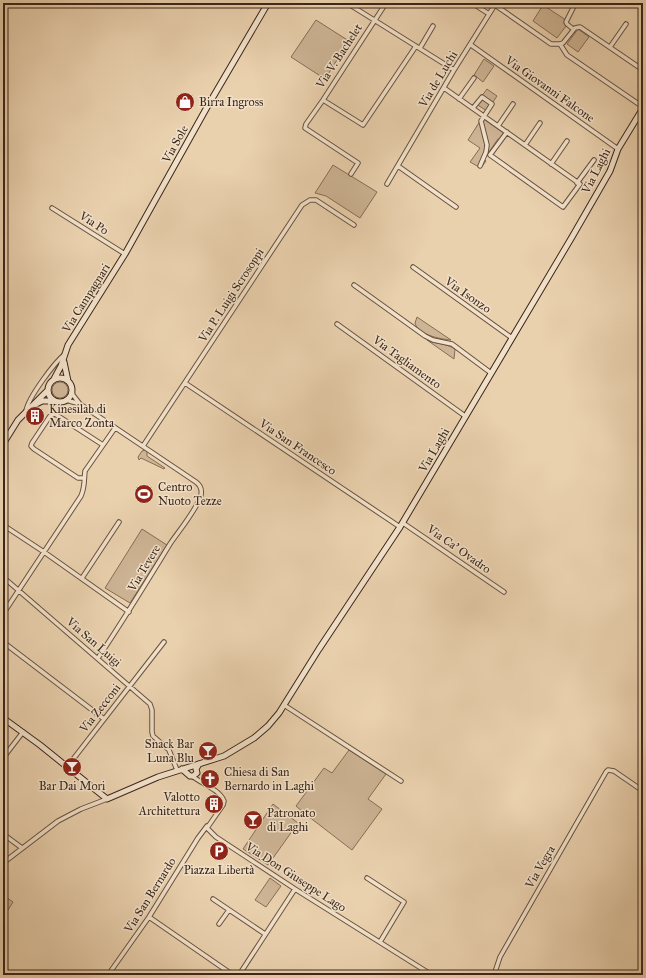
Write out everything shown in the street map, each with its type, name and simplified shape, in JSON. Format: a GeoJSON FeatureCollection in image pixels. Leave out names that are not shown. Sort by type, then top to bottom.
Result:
{"type":"FeatureCollection","features":[{"type":"Feature","properties":{"kind":"street","name":"Via Sole"},"geometry":{"type":"LineString","coordinates":[[125,254],[206,108],[268,3]]}},
{"type":"Feature","properties":{"kind":"street"},"geometry":{"type":"LineString","coordinates":[[348,3],[454,70]]}},
{"type":"Feature","properties":{"kind":"street","name":"Via V. Bachelet"},"geometry":{"type":"LineString","coordinates":[[386,3],[322,100],[363,125],[418,47]]}},
{"type":"Feature","properties":{"kind":"street"},"geometry":{"type":"LineString","coordinates":[[472,3],[489,14]]}},
{"type":"Feature","properties":{"kind":"street"},"geometry":{"type":"LineString","coordinates":[[569,3],[574,6],[566,22],[573,29]]}},
{"type":"Feature","properties":{"kind":"street"},"geometry":{"type":"LineString","coordinates":[[496,4],[551,44],[563,43],[573,29],[577,27],[582,28],[643,70]]}},
{"type":"Feature","properties":{"kind":"street","name":"Via de Luchi"},"geometry":{"type":"LineString","coordinates":[[387,184],[454,70],[496,4]]}},
{"type":"Feature","properties":{"kind":"street"},"geometry":{"type":"LineString","coordinates":[[610,47],[626,24]]}},
{"type":"Feature","properties":{"kind":"street"},"geometry":{"type":"LineString","coordinates":[[418,47],[433,26]]}},
{"type":"Feature","properties":{"kind":"street"},"geometry":{"type":"LineString","coordinates":[[560,44],[567,55],[643,107]]}},
{"type":"Feature","properties":{"kind":"street","name":"Via Giovanni Falcone"},"geometry":{"type":"LineString","coordinates":[[471,45],[618,149]]}},
{"type":"Feature","properties":{"kind":"street"},"geometry":{"type":"LineString","coordinates":[[460,98],[474,78]]}},
{"type":"Feature","properties":{"kind":"street"},"geometry":{"type":"LineString","coordinates":[[444,88],[460,98],[580,184],[563,207],[490,155],[507,132]]}},
{"type":"Feature","properties":{"kind":"street"},"geometry":{"type":"LineString","coordinates":[[473,108],[482,97],[492,104],[481,122],[487,142],[487,148],[480,166]]}},
{"type":"Feature","properties":{"kind":"street"},"geometry":{"type":"LineString","coordinates":[[322,100],[306,124],[305,128],[358,163],[351,174]]}},
{"type":"Feature","properties":{"kind":"street"},"geometry":{"type":"LineString","coordinates":[[498,126],[513,104]]}},
{"type":"Feature","properties":{"kind":"street","name":"Via Laghi"},"geometry":{"type":"LineString","coordinates":[[192,771],[199,764],[221,757],[254,738],[268,726],[284,705],[319,648],[401,525],[610,171],[618,149],[643,107]]}},
{"type":"Feature","properties":{"kind":"street"},"geometry":{"type":"LineString","coordinates":[[524,145],[540,123]]}},
{"type":"Feature","properties":{"kind":"street"},"geometry":{"type":"LineString","coordinates":[[551,164],[567,141]]}},
{"type":"Feature","properties":{"kind":"street"},"geometry":{"type":"LineString","coordinates":[[577,182],[594,160]]}},
{"type":"Feature","properties":{"kind":"street"},"geometry":{"type":"LineString","coordinates":[[398,166],[456,207]]}},
{"type":"Feature","properties":{"kind":"street","name":"Via P. Luigi Scrosoppi"},"geometry":{"type":"LineString","coordinates":[[143,446],[302,205],[310,200],[316,200],[354,225]]}},
{"type":"Feature","properties":{"kind":"street","name":"Via Po"},"geometry":{"type":"LineString","coordinates":[[52,208],[125,254]]}},
{"type":"Feature","properties":{"kind":"street","name":"Via Campagnari"},"geometry":{"type":"LineString","coordinates":[[54,379],[72,338],[125,254]]}},
{"type":"Feature","properties":{"kind":"street","name":"Via Isonzo"},"geometry":{"type":"LineString","coordinates":[[413,267],[512,338]]}},
{"type":"Feature","properties":{"kind":"street"},"geometry":{"type":"LineString","coordinates":[[354,285],[425,336],[434,340],[452,344],[492,372]]}},
{"type":"Feature","properties":{"kind":"street","name":"Via Tagliamento"},"geometry":{"type":"LineString","coordinates":[[337,324],[465,416]]}},
{"type":"Feature","properties":{"kind":"street","name":"Via Campagnari"},"geometry":{"type":"LineString","coordinates":[[26,412],[29,402],[50,371],[65,353]]}},
{"type":"Feature","properties":{"kind":"street","name":"Via Campagnari"},"geometry":{"type":"LineString","coordinates":[[63,360],[68,381]]}},
{"type":"Feature","properties":{"kind":"street"},"geometry":{"type":"LineString","coordinates":[[54,401],[48,390],[50,384],[54,379],[61,378],[68,381],[72,387],[73,395],[80,404],[143,446]]}},
{"type":"Feature","properties":{"kind":"street","name":"Via San Francesco"},"geometry":{"type":"LineString","coordinates":[[185,383],[401,525]]}},
{"type":"Feature","properties":{"kind":"street","name":"Via Campagnari"},"geometry":{"type":"LineString","coordinates":[[3,444],[18,420],[48,390]]}},
{"type":"Feature","properties":{"kind":"street"},"geometry":{"type":"LineString","coordinates":[[66,400],[69,398],[72,391]]}},
{"type":"Feature","properties":{"kind":"street"},"geometry":{"type":"LineString","coordinates":[[33,405],[42,401],[58,402],[66,400],[80,404]]}},
{"type":"Feature","properties":{"kind":"street"},"geometry":{"type":"LineString","coordinates":[[84,478],[78,478],[34,449],[31,446],[32,443],[50,416],[55,414],[103,445]]}},
{"type":"Feature","properties":{"kind":"street"},"geometry":{"type":"LineString","coordinates":[[3,617],[3,614],[81,496],[84,489],[84,478],[86,471],[115,428]]}},
{"type":"Feature","properties":{"kind":"street","name":"Via Tevere"},"geometry":{"type":"LineString","coordinates":[[98,658],[129,612],[198,502],[201,494],[201,487],[196,482],[143,446]]}},
{"type":"Feature","properties":{"kind":"street"},"geometry":{"type":"LineString","coordinates":[[82,578],[118,522]]}},
{"type":"Feature","properties":{"kind":"street","name":"Via Ca' Ovadro"},"geometry":{"type":"LineString","coordinates":[[401,525],[504,592]]}},
{"type":"Feature","properties":{"kind":"street"},"geometry":{"type":"LineString","coordinates":[[3,526],[44,552],[129,612]]}},
{"type":"Feature","properties":{"kind":"street","name":"Via San Luigi"},"geometry":{"type":"LineString","coordinates":[[3,576],[130,686]]}},
{"type":"Feature","properties":{"kind":"street"},"geometry":{"type":"LineString","coordinates":[[3,642],[104,718]]}},
{"type":"Feature","properties":{"kind":"street"},"geometry":{"type":"LineString","coordinates":[[130,686],[164,642]]}},
{"type":"Feature","properties":{"kind":"street","name":"Via Zecconi"},"geometry":{"type":"LineString","coordinates":[[67,767],[130,686],[150,704],[152,710],[153,736],[168,750],[180,770]]}},
{"type":"Feature","properties":{"kind":"street"},"geometry":{"type":"LineString","coordinates":[[284,705],[402,781]]}},
{"type":"Feature","properties":{"kind":"street"},"geometry":{"type":"LineString","coordinates":[[3,718],[107,799]]}},
{"type":"Feature","properties":{"kind":"street"},"geometry":{"type":"LineString","coordinates":[[3,758],[22,732]]}},
{"type":"Feature","properties":{"kind":"street"},"geometry":{"type":"LineString","coordinates":[[3,863],[58,821],[129,788],[180,770],[192,771],[197,780],[218,794],[224,801],[223,805],[208,825]]}},
{"type":"Feature","properties":{"kind":"street","name":"Via Vegra"},"geometry":{"type":"LineString","coordinates":[[494,975],[500,957],[608,770],[614,772],[643,791]]}},
{"type":"Feature","properties":{"kind":"street","name":"Via Don Giuseppe Lago"},"geometry":{"type":"LineString","coordinates":[[208,825],[207,828],[216,837],[295,889],[432,975]]}},
{"type":"Feature","properties":{"kind":"street","name":"Via San Bernardo"},"geometry":{"type":"LineString","coordinates":[[108,975],[149,917],[198,838],[208,825]]}},
{"type":"Feature","properties":{"kind":"street"},"geometry":{"type":"LineString","coordinates":[[3,834],[22,848]]}},
{"type":"Feature","properties":{"kind":"street"},"geometry":{"type":"LineString","coordinates":[[367,878],[404,902],[380,942]]}},
{"type":"Feature","properties":{"kind":"street"},"geometry":{"type":"LineString","coordinates":[[239,975],[295,889]]}},
{"type":"Feature","properties":{"kind":"street"},"geometry":{"type":"LineString","coordinates":[[213,899],[265,934]]}},
{"type":"Feature","properties":{"kind":"street"},"geometry":{"type":"LineString","coordinates":[[219,924],[229,910]]}},
{"type":"Feature","properties":{"kind":"street"},"geometry":{"type":"LineString","coordinates":[[149,917],[232,975]]}},
{"type":"Feature","properties":{"kind":"shaded area"},"geometry":{"type":"Polygon","coordinates":[[[543,5],[569,22],[557,38],[533,21],[543,5]]]}},
{"type":"Feature","properties":{"kind":"shaded area"},"geometry":{"type":"Polygon","coordinates":[[[316,20],[349,41],[325,79],[291,57],[316,20]]]}},
{"type":"Feature","properties":{"kind":"shaded area"},"geometry":{"type":"Polygon","coordinates":[[[578,29],[589,37],[578,52],[567,44],[578,29]]]}},
{"type":"Feature","properties":{"kind":"shaded area"},"geometry":{"type":"Polygon","coordinates":[[[484,59],[494,66],[483,82],[474,75],[484,59]]]}},
{"type":"Feature","properties":{"kind":"shaded area"},"geometry":{"type":"Polygon","coordinates":[[[487,89],[497,96],[487,111],[476,104],[487,89]]]}},
{"type":"Feature","properties":{"kind":"shaded area"},"geometry":{"type":"Polygon","coordinates":[[[482,118],[505,134],[500,140],[498,139],[484,159],[486,161],[481,168],[470,162],[480,148],[468,140],[482,118]]]}},
{"type":"Feature","properties":{"kind":"shaded area"},"geometry":{"type":"Polygon","coordinates":[[[333,165],[377,192],[360,218],[326,196],[315,193],[333,165]]]}},
{"type":"Feature","properties":{"kind":"shaded area"},"geometry":{"type":"Polygon","coordinates":[[[417,317],[451,340],[430,336],[420,331],[415,323],[417,317]]]}},
{"type":"Feature","properties":{"kind":"shaded area"},"geometry":{"type":"Polygon","coordinates":[[[427,340],[455,349],[454,359],[427,340]]]}},
{"type":"Feature","properties":{"kind":"shaded area"},"geometry":{"type":"Polygon","coordinates":[[[60,382],[66,384],[68,390],[66,396],[60,398],[54,396],[52,390],[54,384],[60,382]]]}},
{"type":"Feature","properties":{"kind":"shaded area"},"geometry":{"type":"Polygon","coordinates":[[[142,451],[147,451],[147,456],[165,468],[164,469],[141,458],[139,460],[138,457],[142,451]]]}},
{"type":"Feature","properties":{"kind":"shaded area"},"geometry":{"type":"Polygon","coordinates":[[[142,529],[167,545],[130,603],[105,588],[142,529]]]}},
{"type":"Feature","properties":{"kind":"shaded area"},"geometry":{"type":"Polygon","coordinates":[[[349,750],[386,774],[368,799],[382,809],[352,850],[296,806],[324,768],[332,773],[349,750]]]}},
{"type":"Feature","properties":{"kind":"shaded area"},"geometry":{"type":"Polygon","coordinates":[[[273,804],[298,823],[268,865],[243,849],[273,804]]]}},
{"type":"Feature","properties":{"kind":"shaded area"},"geometry":{"type":"Polygon","coordinates":[[[270,878],[281,886],[266,907],[255,900],[270,878]]]}},
{"type":"Feature","properties":{"kind":"shaded area"},"geometry":{"type":"Polygon","coordinates":[[[3,895],[13,902],[3,918],[3,895]]]}},
{"type":"Feature","properties":{"kind":"place","name":"Birra Ingross"},"geometry":{"type":"Point","coordinates":[185,102]}},
{"type":"Feature","properties":{"kind":"place","name":"Kinesilab di Marco Zonta"},"geometry":{"type":"Point","coordinates":[35,416]}},
{"type":"Feature","properties":{"kind":"place","name":"Centro Nuoto Tezze"},"geometry":{"type":"Point","coordinates":[144,494]}},
{"type":"Feature","properties":{"kind":"place","name":"Snack Bar Luna Blu"},"geometry":{"type":"Point","coordinates":[208,751]}},
{"type":"Feature","properties":{"kind":"place","name":"Bar Dai Mori"},"geometry":{"type":"Point","coordinates":[72,767]}},
{"type":"Feature","properties":{"kind":"place","name":"Chiesa di San Bernardo in Laghi"},"geometry":{"type":"Point","coordinates":[210,779]}},
{"type":"Feature","properties":{"kind":"place","name":"Valotto Architettura"},"geometry":{"type":"Point","coordinates":[214,804]}},
{"type":"Feature","properties":{"kind":"place","name":"Patronato di Laghi"},"geometry":{"type":"Point","coordinates":[253,820]}},
{"type":"Feature","properties":{"kind":"place","name":"Piazza Libertà"},"geometry":{"type":"Point","coordinates":[219,851]}}]}
